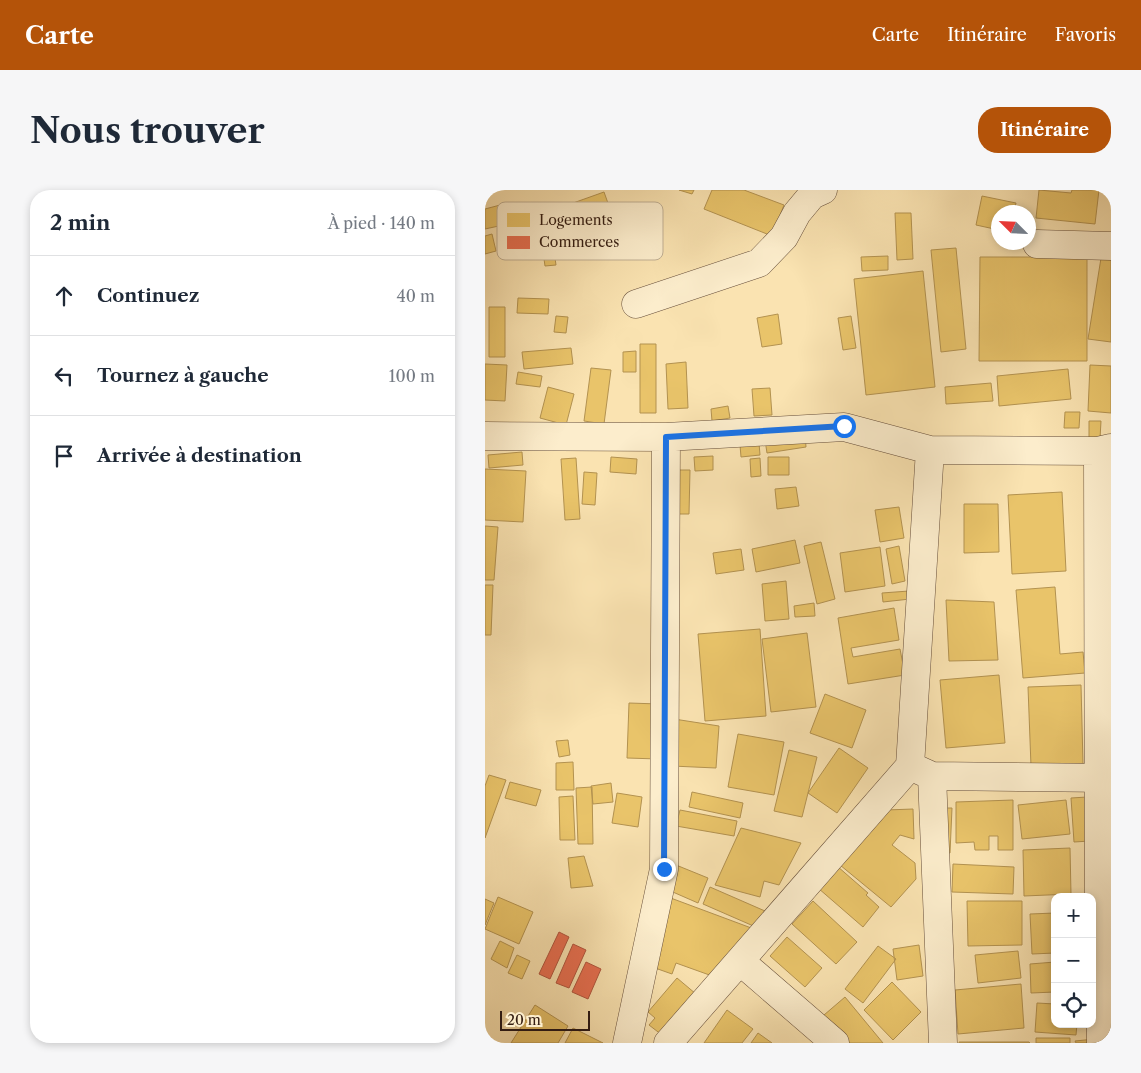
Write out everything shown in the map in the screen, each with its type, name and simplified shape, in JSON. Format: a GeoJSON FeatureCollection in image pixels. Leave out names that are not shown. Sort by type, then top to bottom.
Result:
{"type":"FeatureCollection","features":[{"type":"Feature","properties":{"kind":"street"},"geometry":{"type":"LineString","coordinates":[[636,304],[759,263],[784,237],[797,213],[811,195],[823,190]]}},
{"type":"Feature","properties":{"kind":"street"},"geometry":{"type":"LineString","coordinates":[[1037,244],[1111,246]]}},
{"type":"Feature","properties":{"kind":"street"},"geometry":{"type":"LineString","coordinates":[[485,436],[666,437],[844,426],[930,450],[1104,449],[1105,957],[1101,1043]]}},
{"type":"Feature","properties":{"kind":"street"},"geometry":{"type":"LineString","coordinates":[[627,1043],[664,869],[666,437]]}},
{"type":"Feature","properties":{"kind":"street"},"geometry":{"type":"LineString","coordinates":[[930,450],[921,771],[943,1043]]}},
{"type":"Feature","properties":{"kind":"street"},"geometry":{"type":"LineString","coordinates":[[668,1043],[740,961],[921,771],[1105,778]]}},
{"type":"Feature","properties":{"kind":"street"},"geometry":{"type":"LineString","coordinates":[[740,961],[835,1043]]}},
{"type":"Feature","properties":{"kind":"building: Logements"},"geometry":{"type":"Polygon","coordinates":[[[679,190],[694,190],[692,194],[679,190]]]}},
{"type":"Feature","properties":{"kind":"building: Logements"},"geometry":{"type":"Polygon","coordinates":[[[712,190],[744,190],[784,205],[772,236],[704,209],[712,190]]]}},
{"type":"Feature","properties":{"kind":"building: Logements"},"geometry":{"type":"Polygon","coordinates":[[[1039,190],[1071,193],[1072,190],[1099,190],[1095,224],[1036,218],[1039,190]]]}},
{"type":"Feature","properties":{"kind":"building: Logements"},"geometry":{"type":"Polygon","coordinates":[[[604,192],[608,202],[576,202],[604,192]]]}},
{"type":"Feature","properties":{"kind":"building: Logements"},"geometry":{"type":"Polygon","coordinates":[[[982,196],[1016,203],[1016,205],[991,205],[991,228],[976,225],[982,196]]]}},
{"type":"Feature","properties":{"kind":"building: Logements"},"geometry":{"type":"Polygon","coordinates":[[[497,206],[497,226],[485,229],[485,209],[497,206]]]}},
{"type":"Feature","properties":{"kind":"building: Logements"},"geometry":{"type":"Polygon","coordinates":[[[895,213],[911,213],[913,259],[897,260],[895,213]]]}},
{"type":"Feature","properties":{"kind":"building: Logements"},"geometry":{"type":"Polygon","coordinates":[[[492,234],[496,251],[485,254],[485,236],[492,234]]]}},
{"type":"Feature","properties":{"kind":"building: Logements"},"geometry":{"type":"Polygon","coordinates":[[[956,248],[966,349],[941,352],[931,250],[956,248]]]}},
{"type":"Feature","properties":{"kind":"building: Logements"},"geometry":{"type":"Polygon","coordinates":[[[1102,252],[1111,253],[1111,342],[1088,339],[1102,252]]]}},
{"type":"Feature","properties":{"kind":"building: Logements"},"geometry":{"type":"Polygon","coordinates":[[[888,256],[888,270],[862,271],[861,257],[888,256]]]}},
{"type":"Feature","properties":{"kind":"building: Logements"},"geometry":{"type":"Polygon","coordinates":[[[980,257],[1087,257],[1087,361],[979,361],[980,257]]]}},
{"type":"Feature","properties":{"kind":"building: Logements"},"geometry":{"type":"Polygon","coordinates":[[[544,260],[555,260],[556,265],[545,266],[544,260]]]}},
{"type":"Feature","properties":{"kind":"building: Logements"},"geometry":{"type":"Polygon","coordinates":[[[923,271],[935,387],[866,395],[854,279],[923,271]]]}},
{"type":"Feature","properties":{"kind":"building: Logements"},"geometry":{"type":"Polygon","coordinates":[[[518,298],[549,299],[548,314],[517,313],[518,298]]]}},
{"type":"Feature","properties":{"kind":"building: Logements"},"geometry":{"type":"Polygon","coordinates":[[[489,307],[505,307],[505,357],[489,357],[489,307]]]}},
{"type":"Feature","properties":{"kind":"building: Logements"},"geometry":{"type":"Polygon","coordinates":[[[778,314],[782,344],[762,347],[757,318],[778,314]]]}},
{"type":"Feature","properties":{"kind":"building: Logements"},"geometry":{"type":"Polygon","coordinates":[[[556,316],[568,317],[566,333],[554,332],[556,316]]]}},
{"type":"Feature","properties":{"kind":"building: Logements"},"geometry":{"type":"Polygon","coordinates":[[[851,316],[856,348],[843,350],[838,318],[851,316]]]}},
{"type":"Feature","properties":{"kind":"building: Logements"},"geometry":{"type":"Polygon","coordinates":[[[640,344],[656,344],[656,413],[640,413],[640,344]]]}},
{"type":"Feature","properties":{"kind":"building: Logements"},"geometry":{"type":"Polygon","coordinates":[[[571,348],[573,364],[524,369],[522,352],[571,348]]]}},
{"type":"Feature","properties":{"kind":"building: Logements"},"geometry":{"type":"Polygon","coordinates":[[[636,351],[636,372],[623,372],[623,352],[636,351]]]}},
{"type":"Feature","properties":{"kind":"building: Logements"},"geometry":{"type":"Polygon","coordinates":[[[686,362],[688,408],[668,409],[666,364],[686,362]]]}},
{"type":"Feature","properties":{"kind":"building: Logements"},"geometry":{"type":"Polygon","coordinates":[[[485,364],[507,365],[505,401],[485,400],[485,364]]]}},
{"type":"Feature","properties":{"kind":"building: Logements"},"geometry":{"type":"Polygon","coordinates":[[[1090,365],[1111,366],[1111,413],[1088,411],[1090,365]]]}},
{"type":"Feature","properties":{"kind":"building: Logements"},"geometry":{"type":"Polygon","coordinates":[[[591,368],[611,370],[604,424],[584,421],[591,368]]]}},
{"type":"Feature","properties":{"kind":"building: Logements"},"geometry":{"type":"Polygon","coordinates":[[[1068,369],[1071,399],[999,406],[997,376],[1068,369]]]}},
{"type":"Feature","properties":{"kind":"building: Logements"},"geometry":{"type":"Polygon","coordinates":[[[518,372],[542,376],[540,387],[516,384],[518,372]]]}},
{"type":"Feature","properties":{"kind":"building: Logements"},"geometry":{"type":"Polygon","coordinates":[[[991,383],[993,401],[946,404],[945,387],[991,383]]]}},
{"type":"Feature","properties":{"kind":"building: Logements"},"geometry":{"type":"Polygon","coordinates":[[[548,387],[574,394],[566,425],[540,418],[548,387]]]}},
{"type":"Feature","properties":{"kind":"building: Logements"},"geometry":{"type":"Polygon","coordinates":[[[770,388],[772,415],[754,416],[752,389],[770,388]]]}},
{"type":"Feature","properties":{"kind":"building: Logements"},"geometry":{"type":"Polygon","coordinates":[[[728,406],[730,418],[712,421],[711,409],[728,406]]]}},
{"type":"Feature","properties":{"kind":"building: Logements"},"geometry":{"type":"Polygon","coordinates":[[[1065,412],[1080,412],[1079,428],[1064,428],[1065,412]]]}},
{"type":"Feature","properties":{"kind":"building: Logements"},"geometry":{"type":"Polygon","coordinates":[[[1089,421],[1101,421],[1100,439],[1089,439],[1089,421]]]}},
{"type":"Feature","properties":{"kind":"building: Logements"},"geometry":{"type":"Polygon","coordinates":[[[805,434],[806,447],[767,453],[765,440],[805,434]]]}},
{"type":"Feature","properties":{"kind":"building: Logements"},"geometry":{"type":"Polygon","coordinates":[[[759,443],[760,455],[741,457],[740,445],[759,443]]]}},
{"type":"Feature","properties":{"kind":"building: Logements"},"geometry":{"type":"Polygon","coordinates":[[[522,452],[523,465],[489,468],[488,455],[522,452]]]}},
{"type":"Feature","properties":{"kind":"building: Logements"},"geometry":{"type":"Polygon","coordinates":[[[713,456],[713,470],[695,471],[694,457],[713,456]]]}},
{"type":"Feature","properties":{"kind":"building: Logements"},"geometry":{"type":"Polygon","coordinates":[[[611,457],[637,459],[636,474],[610,472],[611,457]]]}},
{"type":"Feature","properties":{"kind":"building: Logements"},"geometry":{"type":"Polygon","coordinates":[[[768,457],[789,457],[789,475],[768,475],[768,457]]]}},
{"type":"Feature","properties":{"kind":"building: Logements"},"geometry":{"type":"Polygon","coordinates":[[[576,458],[580,519],[565,520],[561,459],[576,458]]]}},
{"type":"Feature","properties":{"kind":"building: Logements"},"geometry":{"type":"Polygon","coordinates":[[[760,458],[761,476],[751,477],[750,459],[760,458]]]}},
{"type":"Feature","properties":{"kind":"building: Logements"},"geometry":{"type":"Polygon","coordinates":[[[485,469],[526,471],[523,522],[485,520],[485,469]]]}},
{"type":"Feature","properties":{"kind":"building: Logements"},"geometry":{"type":"Polygon","coordinates":[[[672,470],[690,470],[689,514],[671,514],[672,470]]]}},
{"type":"Feature","properties":{"kind":"building: Logements"},"geometry":{"type":"Polygon","coordinates":[[[584,472],[597,473],[595,505],[582,504],[584,472]]]}},
{"type":"Feature","properties":{"kind":"building: Logements"},"geometry":{"type":"Polygon","coordinates":[[[796,487],[799,506],[777,509],[775,489],[796,487]]]}},
{"type":"Feature","properties":{"kind":"building: Logements"},"geometry":{"type":"Polygon","coordinates":[[[1062,492],[1066,571],[1012,574],[1008,495],[1062,492]]]}},
{"type":"Feature","properties":{"kind":"building: Logements"},"geometry":{"type":"Polygon","coordinates":[[[964,504],[998,504],[999,552],[964,553],[964,504]]]}},
{"type":"Feature","properties":{"kind":"building: Logements"},"geometry":{"type":"Polygon","coordinates":[[[899,507],[904,538],[880,542],[875,510],[899,507]]]}},
{"type":"Feature","properties":{"kind":"building: Logements"},"geometry":{"type":"Polygon","coordinates":[[[485,526],[498,527],[494,580],[485,580],[485,526]]]}},
{"type":"Feature","properties":{"kind":"building: Logements"},"geometry":{"type":"Polygon","coordinates":[[[795,540],[800,563],[756,572],[752,549],[795,540]]]}},
{"type":"Feature","properties":{"kind":"building: Logements"},"geometry":{"type":"Polygon","coordinates":[[[821,542],[835,599],[817,604],[804,546],[821,542]]]}},
{"type":"Feature","properties":{"kind":"building: Logements"},"geometry":{"type":"Polygon","coordinates":[[[899,546],[905,581],[892,584],[886,549],[899,546]]]}},
{"type":"Feature","properties":{"kind":"building: Logements"},"geometry":{"type":"Polygon","coordinates":[[[880,547],[885,586],[845,592],[840,553],[880,547]]]}},
{"type":"Feature","properties":{"kind":"building: Logements"},"geometry":{"type":"Polygon","coordinates":[[[741,549],[744,570],[716,574],[713,553],[741,549]]]}},
{"type":"Feature","properties":{"kind":"building: Logements"},"geometry":{"type":"Polygon","coordinates":[[[786,581],[789,619],[765,621],[762,584],[786,581]]]}},
{"type":"Feature","properties":{"kind":"building: Logements"},"geometry":{"type":"Polygon","coordinates":[[[485,585],[493,585],[491,635],[485,635],[485,585]]]}},
{"type":"Feature","properties":{"kind":"building: Logements"},"geometry":{"type":"Polygon","coordinates":[[[1055,587],[1060,654],[1083,652],[1085,673],[1023,678],[1016,590],[1055,587]]]}},
{"type":"Feature","properties":{"kind":"building: Logements"},"geometry":{"type":"Polygon","coordinates":[[[909,591],[910,599],[883,602],[882,593],[909,591]]]}},
{"type":"Feature","properties":{"kind":"building: Logements"},"geometry":{"type":"Polygon","coordinates":[[[946,600],[994,602],[998,660],[949,661],[946,600]]]}},
{"type":"Feature","properties":{"kind":"building: Logements"},"geometry":{"type":"Polygon","coordinates":[[[814,603],[815,616],[795,617],[794,606],[814,603]]]}},
{"type":"Feature","properties":{"kind":"building: Logements"},"geometry":{"type":"Polygon","coordinates":[[[894,608],[899,640],[851,648],[853,657],[900,649],[905,675],[848,684],[838,618],[894,608]]]}},
{"type":"Feature","properties":{"kind":"building: Logements"},"geometry":{"type":"Polygon","coordinates":[[[760,629],[766,716],[705,721],[698,634],[760,629]]]}},
{"type":"Feature","properties":{"kind":"building: Logements"},"geometry":{"type":"Polygon","coordinates":[[[807,633],[816,707],[771,712],[762,639],[807,633]]]}},
{"type":"Feature","properties":{"kind":"building: Logements"},"geometry":{"type":"Polygon","coordinates":[[[999,675],[1005,743],[946,748],[940,680],[999,675]]]}},
{"type":"Feature","properties":{"kind":"building: Logements"},"geometry":{"type":"Polygon","coordinates":[[[1081,685],[1083,764],[1031,766],[1028,687],[1081,685]]]}},
{"type":"Feature","properties":{"kind":"building: Logements"},"geometry":{"type":"Polygon","coordinates":[[[825,694],[866,710],[852,748],[810,733],[825,694]]]}},
{"type":"Feature","properties":{"kind":"building: Logements"},"geometry":{"type":"Polygon","coordinates":[[[629,703],[659,704],[658,759],[627,758],[629,703]]]}},
{"type":"Feature","properties":{"kind":"building: Logements"},"geometry":{"type":"Polygon","coordinates":[[[674,719],[719,726],[716,768],[672,766],[674,719]]]}},
{"type":"Feature","properties":{"kind":"building: Logements"},"geometry":{"type":"Polygon","coordinates":[[[738,734],[784,742],[774,795],[728,787],[738,734]]]}},
{"type":"Feature","properties":{"kind":"building: Logements"},"geometry":{"type":"Polygon","coordinates":[[[568,740],[570,755],[559,757],[556,741],[568,740]]]}},
{"type":"Feature","properties":{"kind":"building: Logements"},"geometry":{"type":"Polygon","coordinates":[[[839,748],[868,768],[837,813],[808,793],[839,748]]]}},
{"type":"Feature","properties":{"kind":"building: Logements"},"geometry":{"type":"Polygon","coordinates":[[[789,750],[817,757],[802,817],[774,811],[789,750]]]}},
{"type":"Feature","properties":{"kind":"building: Logements"},"geometry":{"type":"Polygon","coordinates":[[[573,762],[574,790],[556,790],[556,763],[573,762]]]}},
{"type":"Feature","properties":{"kind":"building: Logements"},"geometry":{"type":"Polygon","coordinates":[[[489,775],[506,780],[485,838],[485,786],[489,775]]]}},
{"type":"Feature","properties":{"kind":"building: Logements"},"geometry":{"type":"Polygon","coordinates":[[[510,782],[541,790],[536,806],[505,798],[510,782]]]}},
{"type":"Feature","properties":{"kind":"building: Logements"},"geometry":{"type":"Polygon","coordinates":[[[611,783],[613,802],[593,804],[591,786],[611,783]]]}},
{"type":"Feature","properties":{"kind":"building: Logements"},"geometry":{"type":"Polygon","coordinates":[[[592,787],[593,844],[578,844],[576,788],[592,787]]]}},
{"type":"Feature","properties":{"kind":"building: Logements"},"geometry":{"type":"Polygon","coordinates":[[[692,792],[743,803],[740,818],[689,807],[692,792]]]}},
{"type":"Feature","properties":{"kind":"building: Logements"},"geometry":{"type":"Polygon","coordinates":[[[617,793],[642,797],[638,827],[612,823],[617,793]]]}},
{"type":"Feature","properties":{"kind":"building: Logements"},"geometry":{"type":"Polygon","coordinates":[[[573,796],[575,840],[560,840],[559,797],[573,796]]]}},
{"type":"Feature","properties":{"kind":"building: Logements"},"geometry":{"type":"Polygon","coordinates":[[[1087,797],[1090,841],[1074,842],[1071,798],[1087,797]]]}},
{"type":"Feature","properties":{"kind":"building: Logements"},"geometry":{"type":"Polygon","coordinates":[[[1013,800],[1013,850],[998,850],[998,836],[989,836],[989,850],[975,850],[974,842],[956,843],[956,802],[1013,800]]]}},
{"type":"Feature","properties":{"kind":"building: Logements"},"geometry":{"type":"Polygon","coordinates":[[[1066,800],[1070,834],[1022,839],[1018,805],[1066,800]]]}},
{"type":"Feature","properties":{"kind":"building: Logements"},"geometry":{"type":"Polygon","coordinates":[[[940,808],[952,808],[950,853],[938,853],[940,808]]]}},
{"type":"Feature","properties":{"kind":"building: Logements"},"geometry":{"type":"Polygon","coordinates":[[[913,809],[914,839],[900,835],[892,845],[915,863],[916,879],[891,907],[840,865],[886,810],[913,809]]]}},
{"type":"Feature","properties":{"kind":"building: Logements"},"geometry":{"type":"Polygon","coordinates":[[[680,810],[737,821],[734,836],[676,826],[680,810]]]}},
{"type":"Feature","properties":{"kind":"building: Logements"},"geometry":{"type":"Polygon","coordinates":[[[741,828],[801,843],[779,885],[764,881],[760,897],[715,885],[741,828]]]}},
{"type":"Feature","properties":{"kind":"building: Logements"},"geometry":{"type":"Polygon","coordinates":[[[1070,848],[1071,893],[1024,896],[1023,850],[1070,848]]]}},
{"type":"Feature","properties":{"kind":"building: Logements"},"geometry":{"type":"Polygon","coordinates":[[[584,856],[593,886],[571,888],[568,858],[584,856]]]}},
{"type":"Feature","properties":{"kind":"building: Logements"},"geometry":{"type":"Polygon","coordinates":[[[953,864],[1014,867],[1013,894],[952,892],[953,864]]]}},
{"type":"Feature","properties":{"kind":"building: Logements"},"geometry":{"type":"Polygon","coordinates":[[[676,865],[708,878],[698,903],[666,889],[676,865]]]}},
{"type":"Feature","properties":{"kind":"building: Logements"},"geometry":{"type":"Polygon","coordinates":[[[837,866],[868,893],[866,895],[879,907],[863,927],[818,888],[837,866]]]}},
{"type":"Feature","properties":{"kind":"building: Logements"},"geometry":{"type":"Polygon","coordinates":[[[710,887],[765,911],[758,928],[703,904],[710,887]]]}},
{"type":"Feature","properties":{"kind":"building: Logements"},"geometry":{"type":"Polygon","coordinates":[[[498,897],[533,912],[519,944],[485,929],[498,897]]]}},
{"type":"Feature","properties":{"kind":"building: Logements"},"geometry":{"type":"Polygon","coordinates":[[[668,897],[754,929],[715,977],[676,963],[672,974],[655,968],[668,897]]]}},
{"type":"Feature","properties":{"kind":"building: Logements"},"geometry":{"type":"Polygon","coordinates":[[[485,899],[494,903],[485,925],[485,899]]]}},
{"type":"Feature","properties":{"kind":"building: Logements"},"geometry":{"type":"Polygon","coordinates":[[[813,901],[857,942],[836,964],[792,924],[813,901]]]}},
{"type":"Feature","properties":{"kind":"building: Logements"},"geometry":{"type":"Polygon","coordinates":[[[967,901],[1022,901],[1022,945],[968,946],[967,901]]]}},
{"type":"Feature","properties":{"kind":"building: Logements"},"geometry":{"type":"Polygon","coordinates":[[[1051,913],[1051,953],[1032,954],[1030,914],[1051,913]]]}},
{"type":"Feature","properties":{"kind":"building: Logements"},"geometry":{"type":"Polygon","coordinates":[[[787,937],[822,968],[805,987],[770,956],[787,937]]]}},
{"type":"Feature","properties":{"kind":"building: Logements"},"geometry":{"type":"Polygon","coordinates":[[[500,941],[514,948],[507,968],[491,959],[500,941]]]}},
{"type":"Feature","properties":{"kind":"building: Logements"},"geometry":{"type":"Polygon","coordinates":[[[919,945],[923,976],[897,980],[893,949],[919,945]]]}},
{"type":"Feature","properties":{"kind":"building: Logements"},"geometry":{"type":"Polygon","coordinates":[[[878,946],[896,959],[863,1003],[845,989],[878,946]]]}},
{"type":"Feature","properties":{"kind":"building: Logements"},"geometry":{"type":"Polygon","coordinates":[[[1018,951],[1021,978],[978,983],[975,955],[1018,951]]]}},
{"type":"Feature","properties":{"kind":"building: Logements"},"geometry":{"type":"Polygon","coordinates":[[[517,955],[530,961],[522,979],[508,973],[517,955]]]}},
{"type":"Feature","properties":{"kind":"building: Logements"},"geometry":{"type":"Polygon","coordinates":[[[1051,962],[1051,992],[1031,993],[1030,964],[1051,962]]]}},
{"type":"Feature","properties":{"kind":"building: Logements"},"geometry":{"type":"Polygon","coordinates":[[[677,978],[696,994],[662,1035],[649,1025],[655,1018],[648,1012],[677,978]]]}},
{"type":"Feature","properties":{"kind":"building: Logements"},"geometry":{"type":"Polygon","coordinates":[[[892,982],[921,1012],[893,1040],[864,1010],[892,982]]]}},
{"type":"Feature","properties":{"kind":"building: Logements"},"geometry":{"type":"Polygon","coordinates":[[[1021,984],[1024,1028],[958,1034],[955,990],[1021,984]]]}},
{"type":"Feature","properties":{"kind":"building: Logements"},"geometry":{"type":"Polygon","coordinates":[[[845,997],[883,1043],[847,1043],[824,1015],[845,997]]]}},
{"type":"Feature","properties":{"kind":"building: Logements"},"geometry":{"type":"Polygon","coordinates":[[[1037,1003],[1051,1004],[1051,1028],[1077,1028],[1076,1035],[1035,1032],[1037,1003]]]}},
{"type":"Feature","properties":{"kind":"building: Logements"},"geometry":{"type":"Polygon","coordinates":[[[535,1005],[568,1026],[558,1043],[511,1043],[535,1005]]]}},
{"type":"Feature","properties":{"kind":"building: Logements"},"geometry":{"type":"Polygon","coordinates":[[[727,1010],[753,1029],[742,1043],[704,1043],[727,1010]]]}},
{"type":"Feature","properties":{"kind":"building: Logements"},"geometry":{"type":"Polygon","coordinates":[[[573,1028],[603,1043],[565,1043],[573,1028]]]}},
{"type":"Feature","properties":{"kind":"building: Logements"},"geometry":{"type":"Polygon","coordinates":[[[758,1033],[772,1043],[751,1043],[758,1033]]]}},
{"type":"Feature","properties":{"kind":"building: Logements"},"geometry":{"type":"Polygon","coordinates":[[[1036,1038],[1070,1038],[1070,1043],[1036,1043],[1036,1038]]]}},
{"type":"Feature","properties":{"kind":"building: Logements"},"geometry":{"type":"Polygon","coordinates":[[[1095,1039],[1095,1043],[1076,1043],[1075,1041],[1095,1039]]]}},
{"type":"Feature","properties":{"kind":"building: Logements"},"geometry":{"type":"Polygon","coordinates":[[[1029,1042],[1030,1043],[959,1043],[1029,1042]]]}},
{"type":"Feature","properties":{"kind":"building: Commerces"},"geometry":{"type":"Polygon","coordinates":[[[559,932],[569,937],[550,979],[539,974],[559,932]]]}},
{"type":"Feature","properties":{"kind":"building: Commerces"},"geometry":{"type":"Polygon","coordinates":[[[573,944],[586,950],[569,988],[556,983],[573,944]]]}},
{"type":"Feature","properties":{"kind":"building: Commerces"},"geometry":{"type":"Polygon","coordinates":[[[586,962],[601,969],[588,999],[572,992],[586,962]]]}},
{"type":"Feature","properties":{"kind":"route"},"geometry":{"type":"LineString","coordinates":[[664,869],[666,437],[844,426]]}}]}
